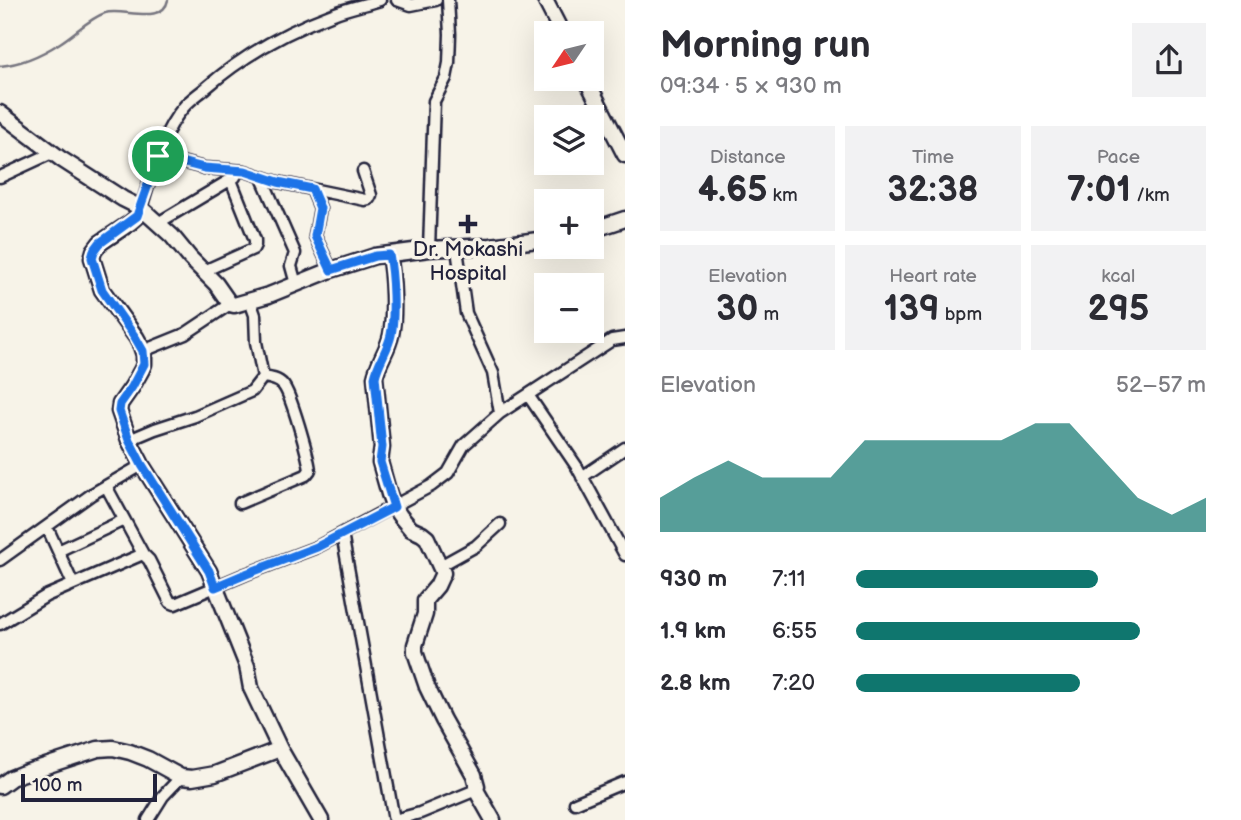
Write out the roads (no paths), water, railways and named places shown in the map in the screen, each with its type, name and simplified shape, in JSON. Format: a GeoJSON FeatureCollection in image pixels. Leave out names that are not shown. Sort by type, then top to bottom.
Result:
{"type":"FeatureCollection","features":[{"type":"Feature","properties":{"kind":"street"},"geometry":{"type":"LineString","coordinates":[[321,820],[280,749],[251,688],[247,666],[209,571],[129,440],[119,411],[120,404],[144,364],[143,351],[102,290],[92,258],[100,243],[137,216],[158,156],[183,108],[250,54],[334,13],[380,0]]}},
{"type":"Feature","properties":{"kind":"street"},"geometry":{"type":"LineString","coordinates":[[397,0],[411,5],[436,0]]}},
{"type":"Feature","properties":{"kind":"street"},"geometry":{"type":"LineString","coordinates":[[429,249],[434,101],[446,78],[449,63],[448,0]]}},
{"type":"Feature","properties":{"kind":"street"},"geometry":{"type":"LineString","coordinates":[[545,0],[556,21]]}},
{"type":"Feature","properties":{"kind":"street"},"geometry":{"type":"LineString","coordinates":[[592,91],[625,155]]}},
{"type":"Feature","properties":{"kind":"street"},"geometry":{"type":"LineString","coordinates":[[0,113],[52,152],[141,208],[172,236],[230,304]]}},
{"type":"Feature","properties":{"kind":"street"},"geometry":{"type":"LineString","coordinates":[[0,177],[52,152]]}},
{"type":"Feature","properties":{"kind":"street"},"geometry":{"type":"LineString","coordinates":[[158,156],[204,168],[245,171],[262,178],[365,200],[371,195],[363,171]]}},
{"type":"Feature","properties":{"kind":"street"},"geometry":{"type":"LineString","coordinates":[[158,223],[245,171]]}},
{"type":"Feature","properties":{"kind":"street"},"geometry":{"type":"LineString","coordinates":[[262,178],[295,253],[291,266],[296,284]]}},
{"type":"Feature","properties":{"kind":"street"},"geometry":{"type":"LineString","coordinates":[[204,271],[253,249],[256,245],[231,180]]}},
{"type":"Feature","properties":{"kind":"street"},"geometry":{"type":"LineString","coordinates":[[312,189],[320,208],[315,236],[331,270]]}},
{"type":"Feature","properties":{"kind":"street"},"geometry":{"type":"LineString","coordinates":[[604,226],[625,219]]}},
{"type":"Feature","properties":{"kind":"street"},"geometry":{"type":"LineString","coordinates":[[143,351],[185,334],[230,304],[250,301],[375,256],[534,240]]}},
{"type":"Feature","properties":{"kind":"street"},"geometry":{"type":"LineString","coordinates":[[457,249],[466,313],[493,373],[500,413]]}},
{"type":"Feature","properties":{"kind":"street"},"geometry":{"type":"LineString","coordinates":[[389,255],[392,289],[391,335],[375,377],[382,447],[380,462],[394,507],[411,529],[427,538],[443,573],[425,600],[425,614],[415,653],[443,720],[474,775],[476,790],[493,820]]}},
{"type":"Feature","properties":{"kind":"street"},"geometry":{"type":"LineString","coordinates":[[129,440],[195,416],[252,391],[263,377],[256,342],[255,315],[250,301]]}},
{"type":"Feature","properties":{"kind":"street"},"geometry":{"type":"LineString","coordinates":[[106,486],[170,602],[175,604],[317,547],[442,479],[464,445],[500,413],[612,340],[625,338]]}},
{"type":"Feature","properties":{"kind":"street"},"geometry":{"type":"LineString","coordinates":[[240,503],[306,475],[310,470],[290,397],[283,385],[274,379],[263,377]]}},
{"type":"Feature","properties":{"kind":"street"},"geometry":{"type":"LineString","coordinates":[[528,395],[577,467],[625,555]]}},
{"type":"Feature","properties":{"kind":"street"},"geometry":{"type":"LineString","coordinates":[[582,477],[625,448]]}},
{"type":"Feature","properties":{"kind":"street"},"geometry":{"type":"LineString","coordinates":[[0,560],[92,494],[142,465]]}},
{"type":"Feature","properties":{"kind":"street"},"geometry":{"type":"LineString","coordinates":[[58,551],[124,520]]}},
{"type":"Feature","properties":{"kind":"street"},"geometry":{"type":"LineString","coordinates":[[440,566],[476,546],[500,524]]}},
{"type":"Feature","properties":{"kind":"street"},"geometry":{"type":"LineString","coordinates":[[47,527],[73,583]]}},
{"type":"Feature","properties":{"kind":"street"},"geometry":{"type":"LineString","coordinates":[[342,534],[394,820],[420,813],[476,790]]}},
{"type":"Feature","properties":{"kind":"street"},"geometry":{"type":"LineString","coordinates":[[0,624],[46,596],[143,554]]}},
{"type":"Feature","properties":{"kind":"street"},"geometry":{"type":"LineString","coordinates":[[0,786],[21,774],[98,749],[113,748],[130,752],[181,777],[192,778],[215,774],[280,749]]}},
{"type":"Feature","properties":{"kind":"street"},"geometry":{"type":"LineString","coordinates":[[148,820],[163,796],[181,777]]}},
{"type":"Feature","properties":{"kind":"street"},"geometry":{"type":"LineString","coordinates":[[575,803],[625,782]]}},
{"type":"Feature","properties":{"kind":"waterway"},"geometry":{"type":"LineString","coordinates":[[0,66],[24,61],[46,51],[105,13],[150,14],[165,8],[168,0]]}},
{"type":"Feature","properties":{"kind":"place","name":"Dr. Mokashi Hospital"},"geometry":{"type":"Point","coordinates":[468,224]}}]}
